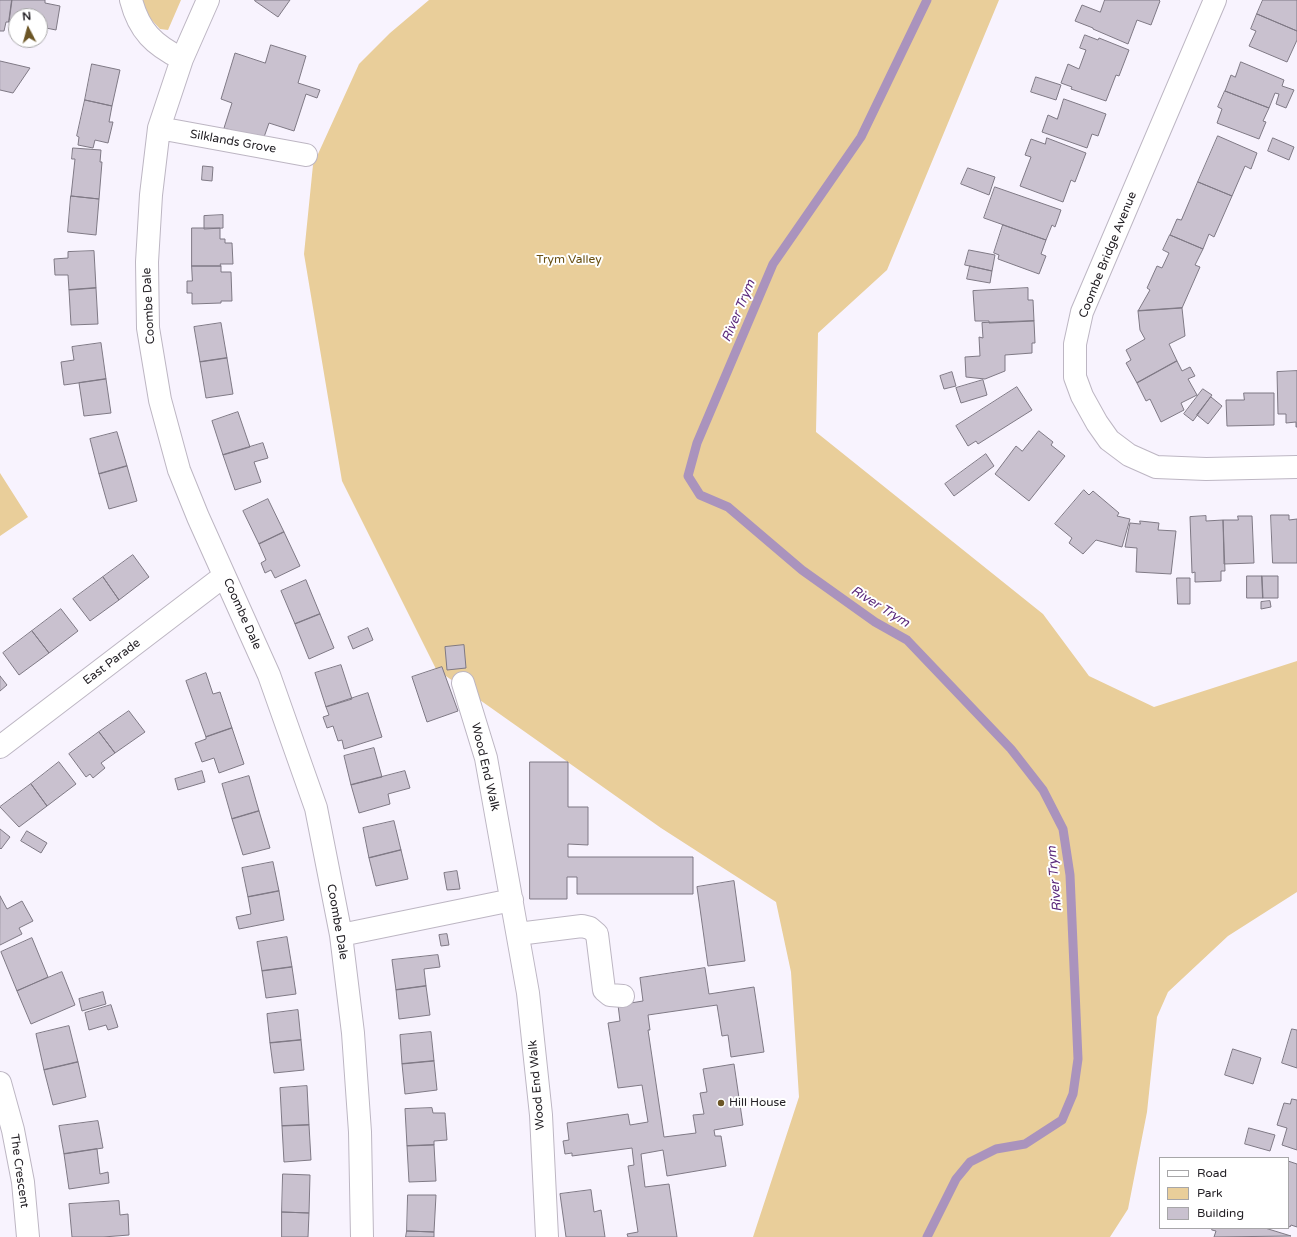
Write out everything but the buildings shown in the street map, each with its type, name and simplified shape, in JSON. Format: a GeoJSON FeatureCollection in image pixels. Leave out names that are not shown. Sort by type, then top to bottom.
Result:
{"type":"FeatureCollection","features":[{"type":"Feature","properties":{"kind":"street"},"geometry":{"type":"LineString","coordinates":[[131,0],[137,19],[152,39],[166,51],[182,58]]}},
{"type":"Feature","properties":{"kind":"street","name":"Coombe Dale"},"geometry":{"type":"LineString","coordinates":[[208,0],[182,58],[159,128],[151,195],[148,247],[148,328],[160,400],[179,470],[224,576],[269,675],[316,808],[341,935],[353,1033],[360,1132],[362,1237]]}},
{"type":"Feature","properties":{"kind":"street","name":"Coombe Bridge Avenue"},"geometry":{"type":"LineString","coordinates":[[1215,0],[1082,312],[1074,344],[1075,377],[1092,416],[1109,440],[1129,455],[1156,467],[1206,469],[1297,467]]}},
{"type":"Feature","properties":{"kind":"street","name":"Silklands Grove"},"geometry":{"type":"LineString","coordinates":[[159,128],[306,155]]}},
{"type":"Feature","properties":{"kind":"street","name":"East Parade"},"geometry":{"type":"LineString","coordinates":[[0,747],[224,576]]}},
{"type":"Feature","properties":{"kind":"street","name":"Wood End Walk"},"geometry":{"type":"LineString","coordinates":[[463,683],[486,758],[528,993],[541,1115],[547,1237]]}},
{"type":"Feature","properties":{"kind":"street"},"geometry":{"type":"LineString","coordinates":[[341,935],[512,900]]}},
{"type":"Feature","properties":{"kind":"street"},"geometry":{"type":"LineString","coordinates":[[518,934],[582,926],[590,928],[597,934],[604,990],[610,995],[623,996]]}},
{"type":"Feature","properties":{"kind":"street","name":"The Crescent"},"geometry":{"type":"LineString","coordinates":[[0,1083],[13,1130],[22,1182],[28,1237]]}},
{"type":"Feature","properties":{"kind":"green space"},"geometry":{"type":"Polygon","coordinates":[[[141,0],[181,0],[168,30],[160,29],[148,16],[141,0]]]}},
{"type":"Feature","properties":{"kind":"green space","name":"Trym Valley"},"geometry":{"type":"Polygon","coordinates":[[[429,0],[999,0],[887,270],[818,333],[816,432],[1043,614],[1089,676],[1154,707],[1297,661],[1297,892],[1228,936],[1168,992],[1157,1017],[1147,1112],[1128,1209],[1110,1237],[753,1237],[799,1097],[791,972],[776,902],[661,828],[436,669],[342,481],[304,254],[313,165],[359,64],[390,33],[429,0]]]}},
{"type":"Feature","properties":{"kind":"green space"},"geometry":{"type":"Polygon","coordinates":[[[0,473],[28,517],[0,536],[0,473]]]}},
{"type":"Feature","properties":{"kind":"waterway","name":"River Trym"},"geometry":{"type":"LineString","coordinates":[[927,0],[861,137],[773,264],[697,443],[688,476],[700,495],[728,507],[802,570],[875,622],[907,640],[1011,749],[1043,790],[1063,829],[1070,875],[1078,1059],[1073,1094],[1062,1120],[1025,1144],[996,1149],[970,1162],[956,1179],[927,1237]]}},
{"type":"Feature","properties":{"kind":"place","name":"Hill House"},"geometry":{"type":"Point","coordinates":[721,1103]}}]}
